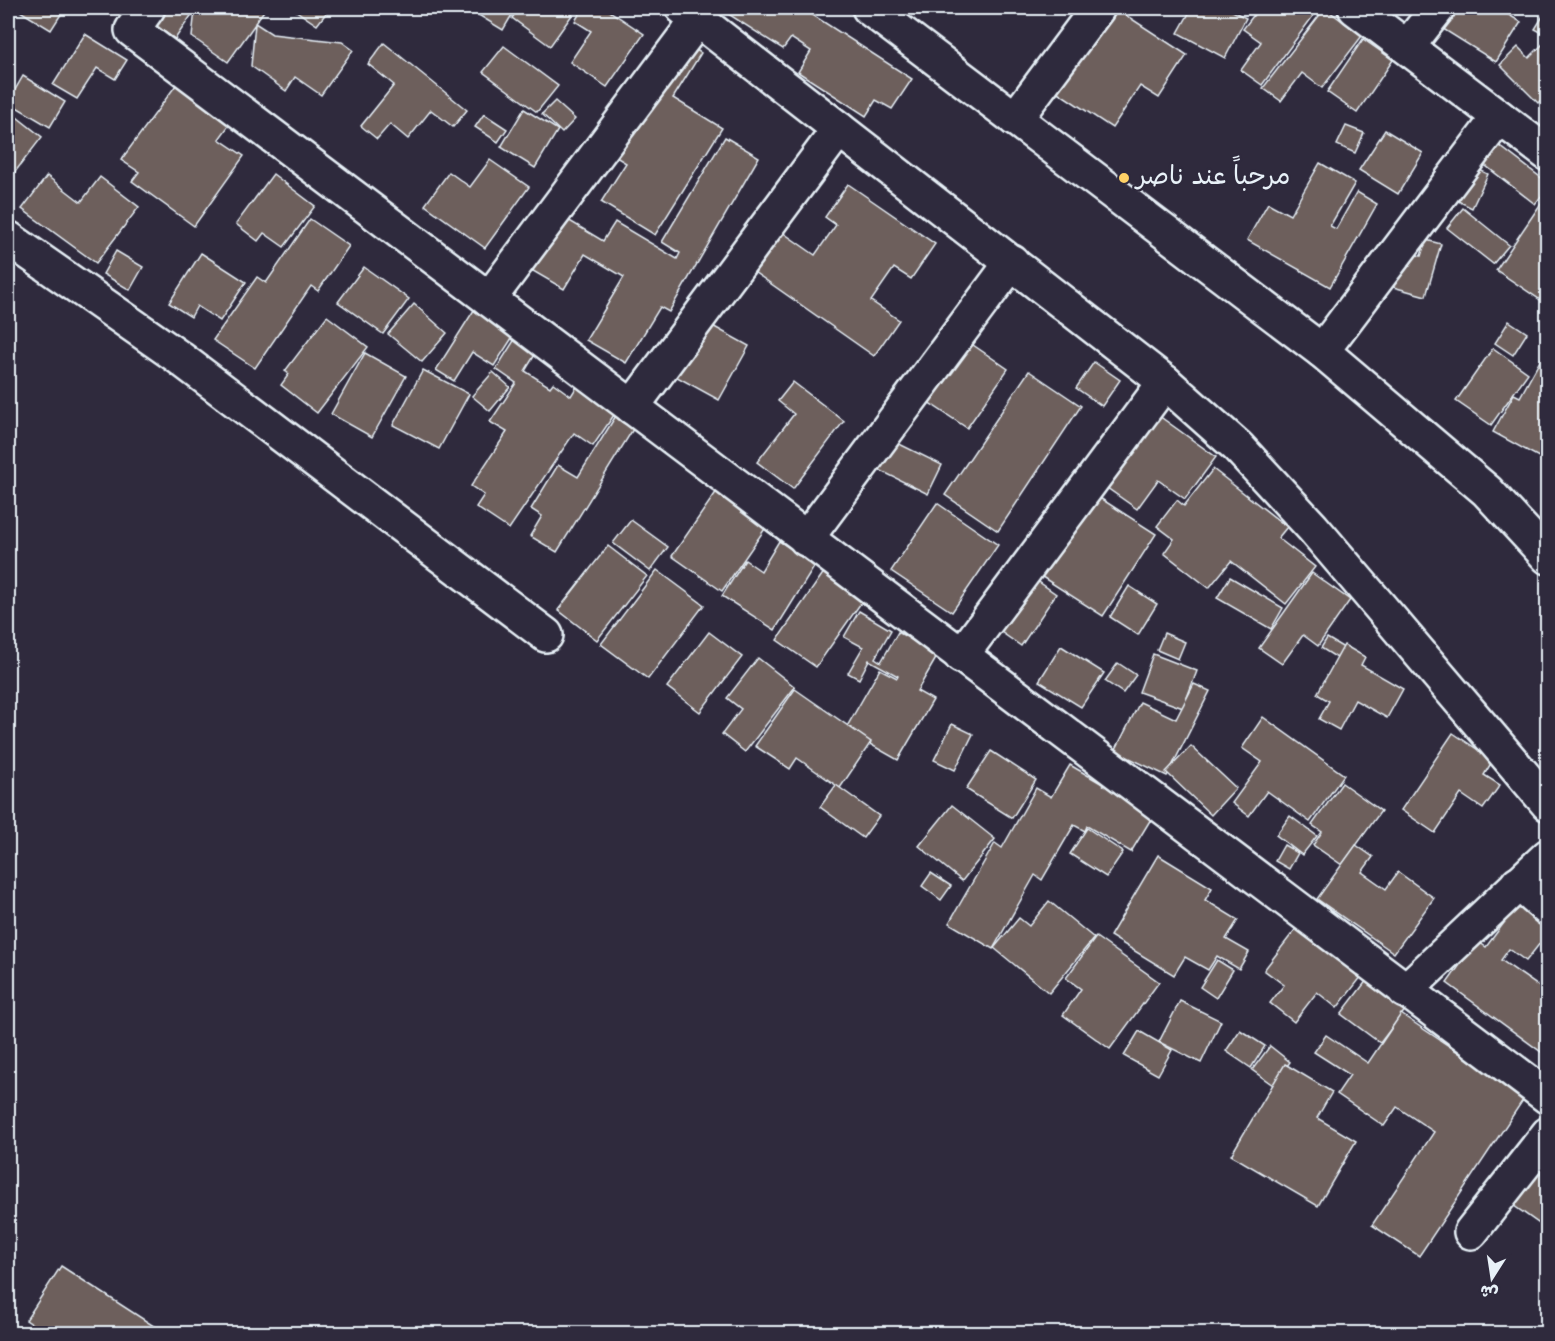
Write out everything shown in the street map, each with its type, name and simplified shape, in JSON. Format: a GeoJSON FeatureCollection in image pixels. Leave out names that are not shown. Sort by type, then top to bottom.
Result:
{"type":"FeatureCollection","features":[{"type":"Feature","properties":{"kind":"street"},"geometry":{"type":"LineString","coordinates":[[148,8],[132,30],[1548,1097]]}},
{"type":"Feature","properties":{"kind":"street"},"geometry":{"type":"LineString","coordinates":[[869,8],[1322,351],[1487,491],[1548,557]]}},
{"type":"Feature","properties":{"kind":"street"},"geometry":{"type":"LineString","coordinates":[[1015,119],[1098,8]]}},
{"type":"Feature","properties":{"kind":"street"},"geometry":{"type":"LineString","coordinates":[[1355,8],[1548,154]]}},
{"type":"Feature","properties":{"kind":"street"},"geometry":{"type":"LineString","coordinates":[[1407,47],[1438,8]]}},
{"type":"Feature","properties":{"kind":"street"},"geometry":{"type":"LineString","coordinates":[[489,299],[690,13],[1166,382],[1238,447],[1313,528],[1548,804]]}},
{"type":"Feature","properties":{"kind":"street"},"geometry":{"type":"LineString","coordinates":[[1322,351],[1499,117]]}},
{"type":"Feature","properties":{"kind":"street"},"geometry":{"type":"LineString","coordinates":[[632,407],[839,129]]}},
{"type":"Feature","properties":{"kind":"street"},"geometry":{"type":"LineString","coordinates":[[8,238],[177,356],[546,635]]}},
{"type":"Feature","properties":{"kind":"street"},"geometry":{"type":"LineString","coordinates":[[806,539],[1012,262]]}},
{"type":"Feature","properties":{"kind":"street"},"geometry":{"type":"LineString","coordinates":[[961,656],[1166,382]]}},
{"type":"Feature","properties":{"kind":"street"},"geometry":{"type":"LineString","coordinates":[[1405,991],[1548,856]]}},
{"type":"Feature","properties":{"kind":"street"},"geometry":{"type":"LineString","coordinates":[[1518,883],[1548,909]]}},
{"type":"Feature","properties":{"kind":"street"},"geometry":{"type":"LineString","coordinates":[[1471,1232],[1548,1134]]}},
{"type":"Feature","properties":{"kind":"building"},"geometry":{"type":"Polygon","coordinates":[[[15,8],[65,8],[51,30],[15,8]]]}},
{"type":"Feature","properties":{"kind":"building"},"geometry":{"type":"Polygon","coordinates":[[[138,8],[266,8],[255,23],[272,34],[342,42],[353,50],[321,95],[295,77],[286,91],[251,66],[255,24],[228,62],[192,37],[195,10],[175,39],[135,12],[138,8]]]}},
{"type":"Feature","properties":{"kind":"building"},"geometry":{"type":"Polygon","coordinates":[[[292,8],[330,8],[317,25],[292,8]]]}},
{"type":"Feature","properties":{"kind":"building"},"geometry":{"type":"Polygon","coordinates":[[[467,8],[516,8],[503,30],[467,8]]]}},
{"type":"Feature","properties":{"kind":"building"},"geometry":{"type":"Polygon","coordinates":[[[519,8],[577,8],[550,46],[512,18],[519,8]]]}},
{"type":"Feature","properties":{"kind":"building"},"geometry":{"type":"Polygon","coordinates":[[[583,8],[605,8],[644,34],[607,87],[570,62],[591,31],[575,21],[583,8]]]}},
{"type":"Feature","properties":{"kind":"building"},"geometry":{"type":"Polygon","coordinates":[[[719,8],[802,8],[912,79],[892,109],[876,100],[866,116],[798,72],[811,51],[791,38],[783,49],[719,8]]]}},
{"type":"Feature","properties":{"kind":"building"},"geometry":{"type":"Polygon","coordinates":[[[1094,8],[1115,8],[1187,55],[1159,98],[1140,86],[1112,128],[1044,83],[1094,8]]]}},
{"type":"Feature","properties":{"kind":"building"},"geometry":{"type":"Polygon","coordinates":[[[1192,8],[1227,8],[1246,18],[1225,58],[1178,33],[1192,8]]]}},
{"type":"Feature","properties":{"kind":"building"},"geometry":{"type":"Polygon","coordinates":[[[1259,8],[1266,8],[1273,13],[1277,8],[1319,8],[1262,85],[1241,70],[1261,42],[1243,29],[1259,8]]]}},
{"type":"Feature","properties":{"kind":"building"},"geometry":{"type":"Polygon","coordinates":[[[1325,8],[1362,36],[1322,88],[1302,73],[1281,101],[1263,88],[1325,8]]]}},
{"type":"Feature","properties":{"kind":"building"},"geometry":{"type":"Polygon","coordinates":[[[1440,8],[1497,8],[1521,22],[1496,62],[1432,22],[1440,8]]]}},
{"type":"Feature","properties":{"kind":"building"},"geometry":{"type":"Polygon","coordinates":[[[1548,8],[1548,36],[1535,29],[1548,8]]]}},
{"type":"Feature","properties":{"kind":"building"},"geometry":{"type":"Polygon","coordinates":[[[85,34],[127,60],[115,79],[97,68],[77,99],[53,85],[85,34]]]}},
{"type":"Feature","properties":{"kind":"building"},"geometry":{"type":"Polygon","coordinates":[[[679,39],[701,53],[673,98],[722,128],[655,235],[601,202],[626,163],[608,152],[679,39]]]}},
{"type":"Feature","properties":{"kind":"building"},"geometry":{"type":"Polygon","coordinates":[[[1363,39],[1393,60],[1357,113],[1327,92],[1363,39]]]}},
{"type":"Feature","properties":{"kind":"building"},"geometry":{"type":"Polygon","coordinates":[[[384,43],[467,110],[453,127],[431,110],[408,139],[390,124],[377,139],[361,126],[394,85],[368,64],[384,43]]]}},
{"type":"Feature","properties":{"kind":"building"},"geometry":{"type":"Polygon","coordinates":[[[1544,43],[1548,46],[1548,93],[1538,103],[1500,65],[1518,47],[1529,58],[1544,43]]]}},
{"type":"Feature","properties":{"kind":"building"},"geometry":{"type":"Polygon","coordinates":[[[504,46],[558,86],[537,112],[483,72],[504,46]]]}},
{"type":"Feature","properties":{"kind":"building"},"geometry":{"type":"Polygon","coordinates":[[[23,76],[65,102],[50,127],[8,102],[23,76]]]}},
{"type":"Feature","properties":{"kind":"building"},"geometry":{"type":"Polygon","coordinates":[[[176,85],[230,124],[219,139],[244,156],[194,226],[132,181],[139,172],[121,160],[176,85]]]}},
{"type":"Feature","properties":{"kind":"building"},"geometry":{"type":"Polygon","coordinates":[[[555,101],[575,119],[562,133],[542,114],[555,101]]]}},
{"type":"Feature","properties":{"kind":"building"},"geometry":{"type":"Polygon","coordinates":[[[524,109],[558,130],[535,168],[501,147],[524,109]]]}},
{"type":"Feature","properties":{"kind":"building"},"geometry":{"type":"Polygon","coordinates":[[[8,110],[42,137],[15,172],[8,166],[8,110]]]}},
{"type":"Feature","properties":{"kind":"building"},"geometry":{"type":"Polygon","coordinates":[[[484,114],[507,129],[498,142],[475,127],[484,114]]]}},
{"type":"Feature","properties":{"kind":"building"},"geometry":{"type":"Polygon","coordinates":[[[1346,126],[1364,133],[1355,153],[1337,145],[1346,126]]]}},
{"type":"Feature","properties":{"kind":"building"},"geometry":{"type":"Polygon","coordinates":[[[1385,130],[1423,153],[1398,194],[1359,170],[1385,130]]]}},
{"type":"Feature","properties":{"kind":"building"},"geometry":{"type":"Polygon","coordinates":[[[725,137],[759,157],[669,312],[660,307],[626,363],[586,340],[624,277],[585,254],[564,289],[521,264],[553,211],[603,241],[615,222],[677,259],[680,253],[662,242],[725,137]]]}},
{"type":"Feature","properties":{"kind":"building"},"geometry":{"type":"Polygon","coordinates":[[[1492,140],[1548,183],[1548,188],[1535,204],[1477,159],[1492,140]]]}},
{"type":"Feature","properties":{"kind":"building"},"geometry":{"type":"Polygon","coordinates":[[[490,160],[529,187],[485,248],[425,205],[449,172],[470,187],[490,160]]]}},
{"type":"Feature","properties":{"kind":"building"},"geometry":{"type":"Polygon","coordinates":[[[1320,163],[1355,183],[1330,226],[1336,229],[1357,192],[1377,204],[1330,287],[1247,240],[1268,203],[1290,215],[1320,163]]]}},
{"type":"Feature","properties":{"kind":"building"},"geometry":{"type":"Polygon","coordinates":[[[1467,164],[1488,174],[1472,208],[1452,198],[1467,164]]]}},
{"type":"Feature","properties":{"kind":"building"},"geometry":{"type":"Polygon","coordinates":[[[273,174],[315,206],[284,247],[264,233],[258,241],[236,224],[273,174]]]}},
{"type":"Feature","properties":{"kind":"building"},"geometry":{"type":"Polygon","coordinates":[[[47,176],[81,202],[100,177],[139,207],[96,263],[22,209],[47,176]]]}},
{"type":"Feature","properties":{"kind":"building"},"geometry":{"type":"Polygon","coordinates":[[[848,184],[935,244],[911,279],[894,268],[871,301],[899,320],[874,356],[754,272],[782,232],[815,255],[836,225],[825,217],[848,184]]]}},
{"type":"Feature","properties":{"kind":"building"},"geometry":{"type":"Polygon","coordinates":[[[1548,193],[1548,305],[1496,270],[1548,193]]]}},
{"type":"Feature","properties":{"kind":"building"},"geometry":{"type":"Polygon","coordinates":[[[1463,208],[1509,245],[1493,264],[1447,228],[1463,208]]]}},
{"type":"Feature","properties":{"kind":"building"},"geometry":{"type":"Polygon","coordinates":[[[310,219],[349,246],[318,291],[311,286],[255,368],[213,340],[257,277],[266,283],[310,219]]]}},
{"type":"Feature","properties":{"kind":"building"},"geometry":{"type":"Polygon","coordinates":[[[1426,240],[1441,244],[1426,296],[1382,284],[1393,248],[1421,256],[1426,240]]]}},
{"type":"Feature","properties":{"kind":"building"},"geometry":{"type":"Polygon","coordinates":[[[116,251],[143,267],[130,290],[103,274],[116,251]]]}},
{"type":"Feature","properties":{"kind":"building"},"geometry":{"type":"Polygon","coordinates":[[[201,253],[246,282],[220,321],[197,306],[191,317],[169,303],[201,253]]]}},
{"type":"Feature","properties":{"kind":"building"},"geometry":{"type":"Polygon","coordinates":[[[364,267],[409,299],[383,334],[338,302],[364,267]]]}},
{"type":"Feature","properties":{"kind":"building"},"geometry":{"type":"Polygon","coordinates":[[[414,304],[447,333],[422,362],[388,334],[414,304]]]}},
{"type":"Feature","properties":{"kind":"building"},"geometry":{"type":"Polygon","coordinates":[[[474,310],[514,335],[494,366],[472,352],[454,381],[436,370],[474,310]]]}},
{"type":"Feature","properties":{"kind":"building"},"geometry":{"type":"Polygon","coordinates":[[[327,316],[368,347],[317,413],[281,385],[289,374],[285,371],[327,316]]]}},
{"type":"Feature","properties":{"kind":"building"},"geometry":{"type":"Polygon","coordinates":[[[698,318],[749,346],[719,400],[668,372],[698,318]]]}},
{"type":"Feature","properties":{"kind":"building"},"geometry":{"type":"Polygon","coordinates":[[[1509,321],[1527,333],[1513,355],[1495,343],[1509,321]]]}},
{"type":"Feature","properties":{"kind":"building"},"geometry":{"type":"Polygon","coordinates":[[[954,332],[1008,369],[967,428],[913,392],[954,332]]]}},
{"type":"Feature","properties":{"kind":"building"},"geometry":{"type":"Polygon","coordinates":[[[515,339],[536,353],[525,371],[550,387],[553,383],[571,396],[579,383],[618,409],[593,446],[574,433],[509,529],[476,507],[484,495],[471,486],[507,432],[490,422],[516,383],[496,369],[515,339]]]}},
{"type":"Feature","properties":{"kind":"building"},"geometry":{"type":"Polygon","coordinates":[[[1493,348],[1528,373],[1491,425],[1456,401],[1493,348]]]}},
{"type":"Feature","properties":{"kind":"building"},"geometry":{"type":"Polygon","coordinates":[[[1546,350],[1548,351],[1548,462],[1493,432],[1514,394],[1520,397],[1546,350]]]}},
{"type":"Feature","properties":{"kind":"building"},"geometry":{"type":"Polygon","coordinates":[[[365,353],[406,376],[372,437],[331,414],[365,353]]]}},
{"type":"Feature","properties":{"kind":"building"},"geometry":{"type":"Polygon","coordinates":[[[1094,362],[1120,380],[1102,406],[1076,388],[1094,362]]]}},
{"type":"Feature","properties":{"kind":"building"},"geometry":{"type":"Polygon","coordinates":[[[423,370],[469,394],[439,449],[393,425],[423,370]]]}},
{"type":"Feature","properties":{"kind":"building"},"geometry":{"type":"Polygon","coordinates":[[[1029,371],[1081,406],[998,531],[945,495],[1029,371]]]}},
{"type":"Feature","properties":{"kind":"building"},"geometry":{"type":"Polygon","coordinates":[[[493,372],[510,387],[490,411],[472,396],[493,372]]]}},
{"type":"Feature","properties":{"kind":"building"},"geometry":{"type":"Polygon","coordinates":[[[793,382],[844,421],[793,489],[757,462],[794,414],[778,401],[793,382]]]}},
{"type":"Feature","properties":{"kind":"building"},"geometry":{"type":"Polygon","coordinates":[[[1148,408],[1216,457],[1185,499],[1158,480],[1137,509],[1093,478],[1148,408]]]}},
{"type":"Feature","properties":{"kind":"building"},"geometry":{"type":"Polygon","coordinates":[[[617,414],[635,426],[557,552],[530,536],[542,516],[531,509],[558,465],[578,477],[617,414]]]}},
{"type":"Feature","properties":{"kind":"building"},"geometry":{"type":"Polygon","coordinates":[[[875,432],[942,465],[928,494],[861,461],[875,432]]]}},
{"type":"Feature","properties":{"kind":"building"},"geometry":{"type":"Polygon","coordinates":[[[1213,469],[1287,527],[1278,538],[1315,567],[1286,604],[1231,561],[1209,588],[1164,553],[1174,539],[1157,526],[1177,500],[1184,506],[1213,469]]]}},
{"type":"Feature","properties":{"kind":"building"},"geometry":{"type":"Polygon","coordinates":[[[719,488],[769,523],[722,591],[672,556],[719,488]]]}},
{"type":"Feature","properties":{"kind":"building"},"geometry":{"type":"Polygon","coordinates":[[[1092,493],[1156,534],[1103,616],[1039,575],[1092,493]]]}},
{"type":"Feature","properties":{"kind":"building"},"geometry":{"type":"Polygon","coordinates":[[[937,503],[998,545],[952,612],[891,571],[937,503]]]}},
{"type":"Feature","properties":{"kind":"building"},"geometry":{"type":"Polygon","coordinates":[[[631,520],[668,547],[650,571],[613,543],[631,520]]]}},
{"type":"Feature","properties":{"kind":"building"},"geometry":{"type":"Polygon","coordinates":[[[779,541],[816,564],[775,630],[722,596],[745,560],[761,571],[779,541]]]}},
{"type":"Feature","properties":{"kind":"building"},"geometry":{"type":"Polygon","coordinates":[[[608,546],[647,576],[597,640],[558,610],[608,546]]]}},
{"type":"Feature","properties":{"kind":"building"},"geometry":{"type":"Polygon","coordinates":[[[657,570],[704,605],[648,679],[601,644],[657,570]]]}},
{"type":"Feature","properties":{"kind":"building"},"geometry":{"type":"Polygon","coordinates":[[[824,572],[863,600],[816,667],[777,640],[824,572]]]}},
{"type":"Feature","properties":{"kind":"building"},"geometry":{"type":"Polygon","coordinates":[[[1026,573],[1056,594],[1021,646],[991,625],[1026,573]]]}},
{"type":"Feature","properties":{"kind":"building"},"geometry":{"type":"Polygon","coordinates":[[[1312,573],[1350,600],[1318,646],[1303,635],[1282,664],[1259,648],[1312,573]]]}},
{"type":"Feature","properties":{"kind":"building"},"geometry":{"type":"Polygon","coordinates":[[[1230,577],[1283,608],[1271,629],[1217,598],[1230,577]]]}},
{"type":"Feature","properties":{"kind":"building"},"geometry":{"type":"Polygon","coordinates":[[[1129,586],[1157,604],[1138,635],[1110,617],[1129,586]]]}},
{"type":"Feature","properties":{"kind":"building"},"geometry":{"type":"Polygon","coordinates":[[[859,611],[891,630],[875,658],[881,662],[898,632],[938,655],[917,691],[933,700],[898,760],[845,730],[880,669],[897,678],[898,676],[869,660],[859,679],[848,673],[863,647],[844,637],[859,611]]]}},
{"type":"Feature","properties":{"kind":"building"},"geometry":{"type":"Polygon","coordinates":[[[709,632],[742,657],[700,712],[667,687],[709,632]]]}},
{"type":"Feature","properties":{"kind":"building"},"geometry":{"type":"Polygon","coordinates":[[[1164,633],[1185,642],[1178,659],[1157,650],[1164,633]]]}},
{"type":"Feature","properties":{"kind":"building"},"geometry":{"type":"Polygon","coordinates":[[[1327,638],[1344,648],[1337,658],[1321,648],[1327,638]]]}},
{"type":"Feature","properties":{"kind":"building"},"geometry":{"type":"Polygon","coordinates":[[[1344,645],[1365,657],[1361,665],[1403,689],[1387,718],[1355,700],[1339,730],[1319,719],[1329,701],[1317,694],[1344,645]]]}},
{"type":"Feature","properties":{"kind":"building"},"geometry":{"type":"Polygon","coordinates":[[[1061,646],[1104,673],[1081,707],[1039,681],[1061,646]]]}},
{"type":"Feature","properties":{"kind":"building"},"geometry":{"type":"Polygon","coordinates":[[[1153,654],[1197,671],[1183,708],[1139,692],[1153,654]]]}},
{"type":"Feature","properties":{"kind":"building"},"geometry":{"type":"Polygon","coordinates":[[[758,658],[795,687],[745,752],[722,734],[741,709],[727,698],[758,658]]]}},
{"type":"Feature","properties":{"kind":"building"},"geometry":{"type":"Polygon","coordinates":[[[1118,663],[1136,675],[1123,693],[1105,681],[1118,663]]]}},
{"type":"Feature","properties":{"kind":"building"},"geometry":{"type":"Polygon","coordinates":[[[1194,684],[1210,691],[1167,776],[1115,751],[1140,702],[1176,719],[1194,684]]]}},
{"type":"Feature","properties":{"kind":"building"},"geometry":{"type":"Polygon","coordinates":[[[795,689],[871,742],[840,788],[797,758],[790,769],[755,746],[795,689]]]}},
{"type":"Feature","properties":{"kind":"building"},"geometry":{"type":"Polygon","coordinates":[[[1263,717],[1344,775],[1310,822],[1267,791],[1249,816],[1232,803],[1262,762],[1242,748],[1263,717]]]}},
{"type":"Feature","properties":{"kind":"building"},"geometry":{"type":"Polygon","coordinates":[[[952,724],[973,734],[955,770],[934,760],[952,724]]]}},
{"type":"Feature","properties":{"kind":"building"},"geometry":{"type":"Polygon","coordinates":[[[1453,733],[1493,760],[1484,775],[1500,785],[1483,809],[1461,794],[1435,833],[1401,810],[1453,733]]]}},
{"type":"Feature","properties":{"kind":"building"},"geometry":{"type":"Polygon","coordinates":[[[1191,746],[1236,788],[1211,815],[1166,772],[1191,746]]]}},
{"type":"Feature","properties":{"kind":"building"},"geometry":{"type":"Polygon","coordinates":[[[991,751],[1036,780],[1012,818],[966,789],[991,751]]]}},
{"type":"Feature","properties":{"kind":"building"},"geometry":{"type":"Polygon","coordinates":[[[1070,765],[1154,814],[1131,852],[1087,826],[1085,831],[1074,825],[1042,880],[1035,875],[993,949],[949,923],[995,843],[1002,848],[1036,788],[1051,797],[1070,765]]]}},
{"type":"Feature","properties":{"kind":"building"},"geometry":{"type":"Polygon","coordinates":[[[1342,783],[1381,811],[1342,865],[1313,845],[1322,832],[1312,825],[1342,783]]]}},
{"type":"Feature","properties":{"kind":"building"},"geometry":{"type":"Polygon","coordinates":[[[836,785],[879,816],[863,838],[820,807],[836,785]]]}},
{"type":"Feature","properties":{"kind":"building"},"geometry":{"type":"Polygon","coordinates":[[[952,805],[995,839],[962,881],[919,846],[952,805]]]}},
{"type":"Feature","properties":{"kind":"building"},"geometry":{"type":"Polygon","coordinates":[[[1290,816],[1317,836],[1302,855],[1276,835],[1290,816]]]}},
{"type":"Feature","properties":{"kind":"building"},"geometry":{"type":"Polygon","coordinates":[[[1087,828],[1123,852],[1106,877],[1070,854],[1087,828]]]}},
{"type":"Feature","properties":{"kind":"building"},"geometry":{"type":"Polygon","coordinates":[[[1284,845],[1298,853],[1289,869],[1275,861],[1284,845]]]}},
{"type":"Feature","properties":{"kind":"building"},"geometry":{"type":"Polygon","coordinates":[[[1356,845],[1373,857],[1362,872],[1386,889],[1398,872],[1434,898],[1394,953],[1317,899],[1356,845]]]}},
{"type":"Feature","properties":{"kind":"building"},"geometry":{"type":"Polygon","coordinates":[[[1158,855],[1212,888],[1205,900],[1238,920],[1226,939],[1249,952],[1239,969],[1217,956],[1208,970],[1185,957],[1174,975],[1110,936],[1158,855]]]}},
{"type":"Feature","properties":{"kind":"building"},"geometry":{"type":"Polygon","coordinates":[[[931,873],[951,886],[941,900],[922,886],[931,873]]]}},
{"type":"Feature","properties":{"kind":"building"},"geometry":{"type":"Polygon","coordinates":[[[1049,901],[1094,938],[1049,993],[994,948],[1019,918],[1029,926],[1049,901]]]}},
{"type":"Feature","properties":{"kind":"building"},"geometry":{"type":"Polygon","coordinates":[[[1518,904],[1548,925],[1548,933],[1526,961],[1509,949],[1501,960],[1548,993],[1548,1057],[1447,983],[1477,941],[1486,947],[1518,904]]]}},
{"type":"Feature","properties":{"kind":"building"},"geometry":{"type":"Polygon","coordinates":[[[1298,926],[1362,976],[1337,1008],[1317,992],[1294,1022],[1270,1003],[1284,985],[1264,970],[1298,926]]]}},
{"type":"Feature","properties":{"kind":"building"},"geometry":{"type":"Polygon","coordinates":[[[1096,937],[1159,982],[1110,1049],[1063,1015],[1081,989],[1066,978],[1096,937]]]}},
{"type":"Feature","properties":{"kind":"building"},"geometry":{"type":"Polygon","coordinates":[[[1217,960],[1233,970],[1216,998],[1200,987],[1217,960]]]}},
{"type":"Feature","properties":{"kind":"building"},"geometry":{"type":"Polygon","coordinates":[[[1367,980],[1406,1009],[1380,1043],[1341,1014],[1367,980]]]}},
{"type":"Feature","properties":{"kind":"building"},"geometry":{"type":"Polygon","coordinates":[[[1180,1001],[1221,1021],[1201,1063],[1159,1042],[1180,1001]]]}},
{"type":"Feature","properties":{"kind":"building"},"geometry":{"type":"Polygon","coordinates":[[[1401,1014],[1525,1097],[1419,1256],[1372,1225],[1434,1132],[1397,1107],[1384,1126],[1337,1094],[1350,1075],[1314,1052],[1326,1035],[1368,1063],[1401,1014]]]}},
{"type":"Feature","properties":{"kind":"building"},"geometry":{"type":"Polygon","coordinates":[[[1240,1030],[1265,1046],[1251,1068],[1226,1051],[1240,1030]]]}},
{"type":"Feature","properties":{"kind":"building"},"geometry":{"type":"Polygon","coordinates":[[[1139,1031],[1172,1050],[1158,1075],[1124,1056],[1139,1031]]]}},
{"type":"Feature","properties":{"kind":"building"},"geometry":{"type":"Polygon","coordinates":[[[1270,1046],[1290,1062],[1273,1085],[1252,1070],[1270,1046]]]}},
{"type":"Feature","properties":{"kind":"building"},"geometry":{"type":"Polygon","coordinates":[[[1285,1064],[1332,1092],[1317,1118],[1356,1141],[1318,1206],[1231,1155],[1285,1064]]]}},
{"type":"Feature","properties":{"kind":"building"},"geometry":{"type":"Polygon","coordinates":[[[1548,1117],[1548,1230],[1493,1191],[1548,1117]]]}},
{"type":"Feature","properties":{"kind":"building"},"geometry":{"type":"Polygon","coordinates":[[[61,1266],[163,1332],[162,1334],[47,1334],[26,1320],[61,1266]]]}},
{"type":"Feature","properties":{"kind":"place","name":"مرحباً عند ناصر"},"geometry":{"type":"Point","coordinates":[1124,178]}}]}
